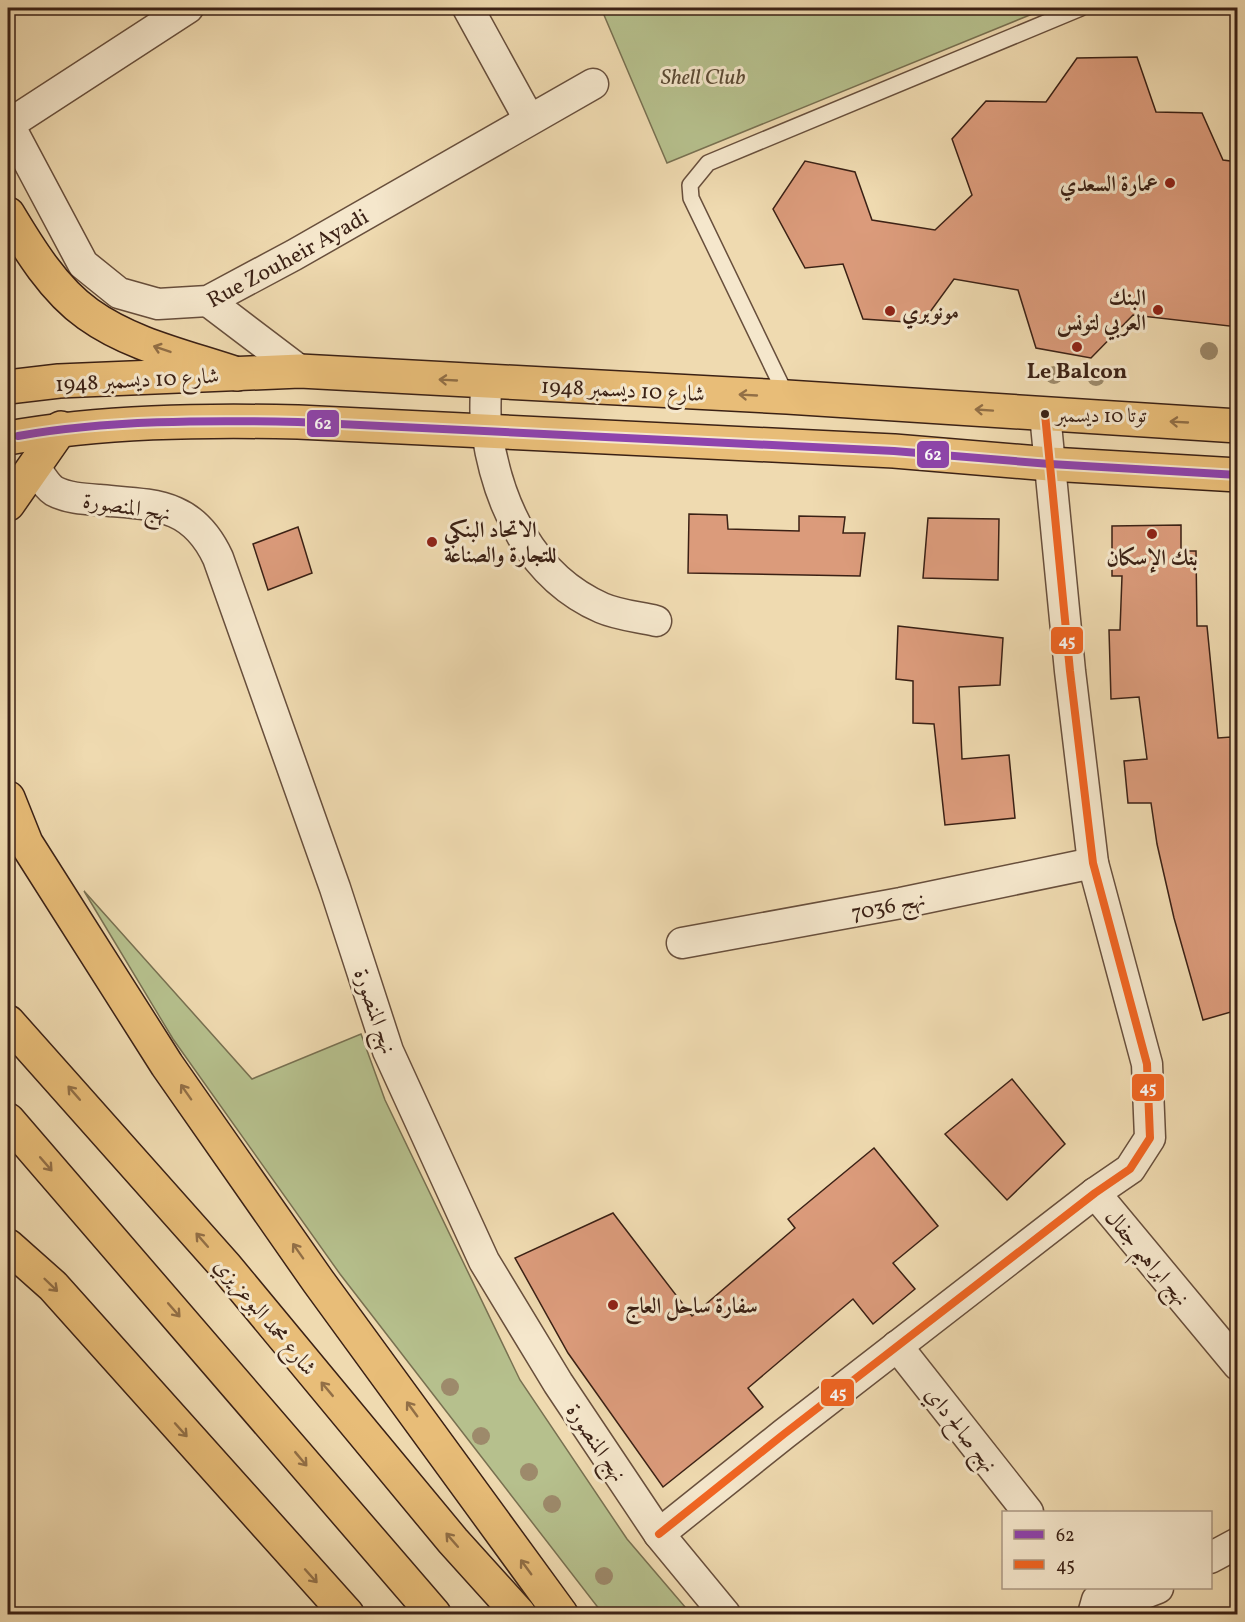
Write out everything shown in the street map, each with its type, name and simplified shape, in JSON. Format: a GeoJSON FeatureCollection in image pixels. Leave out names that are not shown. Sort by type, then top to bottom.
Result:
{"type":"FeatureCollection","features":[{"type":"Feature","properties":{"kind":"main road"},"geometry":{"type":"LineString","coordinates":[[8,214],[48,275],[86,313],[116,332],[237,374]]}},
{"type":"Feature","properties":{"kind":"main road","name":"شارع 10 ديسمبر 1948"},"geometry":{"type":"LineString","coordinates":[[8,387],[58,381],[300,371],[788,397],[1238,426]]}},
{"type":"Feature","properties":{"kind":"main road","name":"شارع 10 ديسمبر 1948"},"geometry":{"type":"LineString","coordinates":[[8,438],[61,429],[245,421],[894,451],[1050,464],[1238,475]]}},
{"type":"Feature","properties":{"kind":"main road"},"geometry":{"type":"LineString","coordinates":[[8,504],[61,429]]}},
{"type":"Feature","properties":{"kind":"main road"},"geometry":{"type":"LineString","coordinates":[[8,798],[26,843],[167,1065],[318,1281],[561,1614]]}},
{"type":"Feature","properties":{"kind":"main road","name":"شارع محمد البوعزيزي"},"geometry":{"type":"LineString","coordinates":[[8,1022],[226,1267],[453,1541],[519,1614]]}},
{"type":"Feature","properties":{"kind":"main road"},"geometry":{"type":"LineString","coordinates":[[8,1120],[434,1614]]}},
{"type":"Feature","properties":{"kind":"main road"},"geometry":{"type":"LineString","coordinates":[[8,1246],[53,1286],[347,1614]]}},
{"type":"Feature","properties":{"kind":"street"},"geometry":{"type":"LineString","coordinates":[[8,124],[188,8]]}},
{"type":"Feature","properties":{"kind":"street"},"geometry":{"type":"LineString","coordinates":[[468,8],[530,119]]}},
{"type":"Feature","properties":{"kind":"street","name":"Rue Zouheir Ayadi"},"geometry":{"type":"LineString","coordinates":[[8,124],[83,264],[119,293],[158,304],[207,300],[294,255],[594,84]]}},
{"type":"Feature","properties":{"kind":"street"},"geometry":{"type":"LineString","coordinates":[[207,300],[300,371]]}},
{"type":"Feature","properties":{"kind":"street"},"geometry":{"type":"LineString","coordinates":[[486,382],[486,431],[511,518],[534,556],[569,588],[603,608],[656,621]]}},
{"type":"Feature","properties":{"kind":"street","name":"نهج ابراهيم جفال"},"geometry":{"type":"LineString","coordinates":[[1045,414],[1070,671],[1093,863],[1147,1065],[1150,1138],[1130,1169],[1095,1193],[1238,1365]]}},
{"type":"Feature","properties":{"kind":"street","name":"نهج المنصورة"},"geometry":{"type":"LineString","coordinates":[[34,466],[53,490],[78,499],[162,507],[185,516],[207,536],[218,558],[335,888],[388,1051],[484,1261],[558,1383],[659,1534],[725,1614]]}},
{"type":"Feature","properties":{"kind":"street","name":"نهج 7036"},"geometry":{"type":"LineString","coordinates":[[681,943],[901,903],[1093,863]]}},
{"type":"Feature","properties":{"kind":"street"},"geometry":{"type":"LineString","coordinates":[[659,1534],[1095,1193]]}},
{"type":"Feature","properties":{"kind":"street","name":"نهج صالح داي"},"geometry":{"type":"LineString","coordinates":[[897,1346],[1027,1511]]}},
{"type":"Feature","properties":{"kind":"street"},"geometry":{"type":"LineString","coordinates":[[1212,1557],[1238,1544]]}},
{"type":"Feature","properties":{"kind":"street"},"geometry":{"type":"LineString","coordinates":[[1092,1601],[1119,1603],[1153,1589]]}},
{"type":"Feature","properties":{"kind":"lane"},"geometry":{"type":"LineString","coordinates":[[788,397],[691,198],[690,185],[708,163],[1081,8]]}},
{"type":"Feature","properties":{"kind":"green space","name":"Shell Club"},"geometry":{"type":"Polygon","coordinates":[[[601,8],[1047,8],[667,163],[601,8]]]}},
{"type":"Feature","properties":{"kind":"green space"},"geometry":{"type":"Polygon","coordinates":[[[84,891],[252,1079],[361,1034],[385,1100],[520,1380],[627,1539],[691,1614],[603,1614],[340,1274],[173,1039],[84,891]]]}},
{"type":"Feature","properties":{"kind":"building"},"geometry":{"type":"Polygon","coordinates":[[[1137,57],[1156,112],[1202,113],[1223,160],[1238,162],[1238,327],[1133,315],[1091,358],[1036,348],[1018,290],[954,279],[922,323],[863,319],[843,264],[805,268],[773,209],[805,161],[855,172],[872,220],[935,230],[972,195],[952,139],[986,101],[1046,102],[1077,58],[1137,57]]]}},
{"type":"Feature","properties":{"kind":"building"},"geometry":{"type":"Polygon","coordinates":[[[689,514],[727,515],[728,529],[799,531],[799,516],[845,517],[843,533],[865,533],[860,576],[688,573],[689,514]]]}},
{"type":"Feature","properties":{"kind":"building"},"geometry":{"type":"Polygon","coordinates":[[[928,518],[999,519],[998,580],[923,578],[928,518]]]}},
{"type":"Feature","properties":{"kind":"building"},"geometry":{"type":"Polygon","coordinates":[[[1181,525],[1181,551],[1196,551],[1197,626],[1207,626],[1218,738],[1231,737],[1238,793],[1238,1010],[1203,1020],[1174,918],[1157,844],[1151,803],[1128,803],[1124,761],[1147,759],[1139,697],[1111,699],[1109,630],[1120,630],[1122,576],[1112,576],[1112,526],[1181,525]]]}},
{"type":"Feature","properties":{"kind":"building"},"geometry":{"type":"Polygon","coordinates":[[[298,527],[312,573],[268,590],[253,544],[298,527]]]}},
{"type":"Feature","properties":{"kind":"building"},"geometry":{"type":"Polygon","coordinates":[[[898,626],[1003,638],[1000,685],[959,687],[962,759],[1009,755],[1015,818],[945,825],[934,724],[913,723],[913,681],[896,679],[898,626]]]}},
{"type":"Feature","properties":{"kind":"building"},"geometry":{"type":"Polygon","coordinates":[[[1012,1079],[1065,1144],[1007,1200],[945,1134],[1012,1079]]]}},
{"type":"Feature","properties":{"kind":"building"},"geometry":{"type":"Polygon","coordinates":[[[874,1148],[938,1226],[893,1263],[915,1289],[873,1324],[853,1299],[748,1388],[763,1407],[663,1487],[568,1353],[515,1258],[613,1213],[692,1316],[795,1228],[788,1219],[874,1148]]]}},
{"type":"Feature","properties":{"kind":"transit line","name":"45"},"geometry":{"type":"LineString","coordinates":[[659,1534],[784,1434],[1095,1193],[1130,1169],[1150,1138],[1147,1064],[1093,863],[1070,671],[1045,414]]}},
{"type":"Feature","properties":{"kind":"transit line","name":"62"},"geometry":{"type":"LineString","coordinates":[[18,436],[122,424],[193,421],[298,422],[894,451],[1050,464],[1238,475]]}},
{"type":"Feature","properties":{"kind":"place","name":"عمارة السعدي"},"geometry":{"type":"Point","coordinates":[1170,183]}},
{"type":"Feature","properties":{"kind":"place","name":"البنك العربي لتونس"},"geometry":{"type":"Point","coordinates":[1158,310]}},
{"type":"Feature","properties":{"kind":"place","name":"مونوبري"},"geometry":{"type":"Point","coordinates":[890,311]}},
{"type":"Feature","properties":{"kind":"place","name":"Le Balcon"},"geometry":{"type":"Point","coordinates":[1077,347]}},
{"type":"Feature","properties":{"kind":"place","name":"توتا 10 ديسمبر"},"geometry":{"type":"Point","coordinates":[1045,414]}},
{"type":"Feature","properties":{"kind":"place","name":"بنك الإسكان"},"geometry":{"type":"Point","coordinates":[1152,534]}},
{"type":"Feature","properties":{"kind":"place","name":"الاتحاد البنكي للتجارة والصناعة"},"geometry":{"type":"Point","coordinates":[432,542]}},
{"type":"Feature","properties":{"kind":"place","name":"سفارة ساحل العاج"},"geometry":{"type":"Point","coordinates":[613,1305]}}]}
